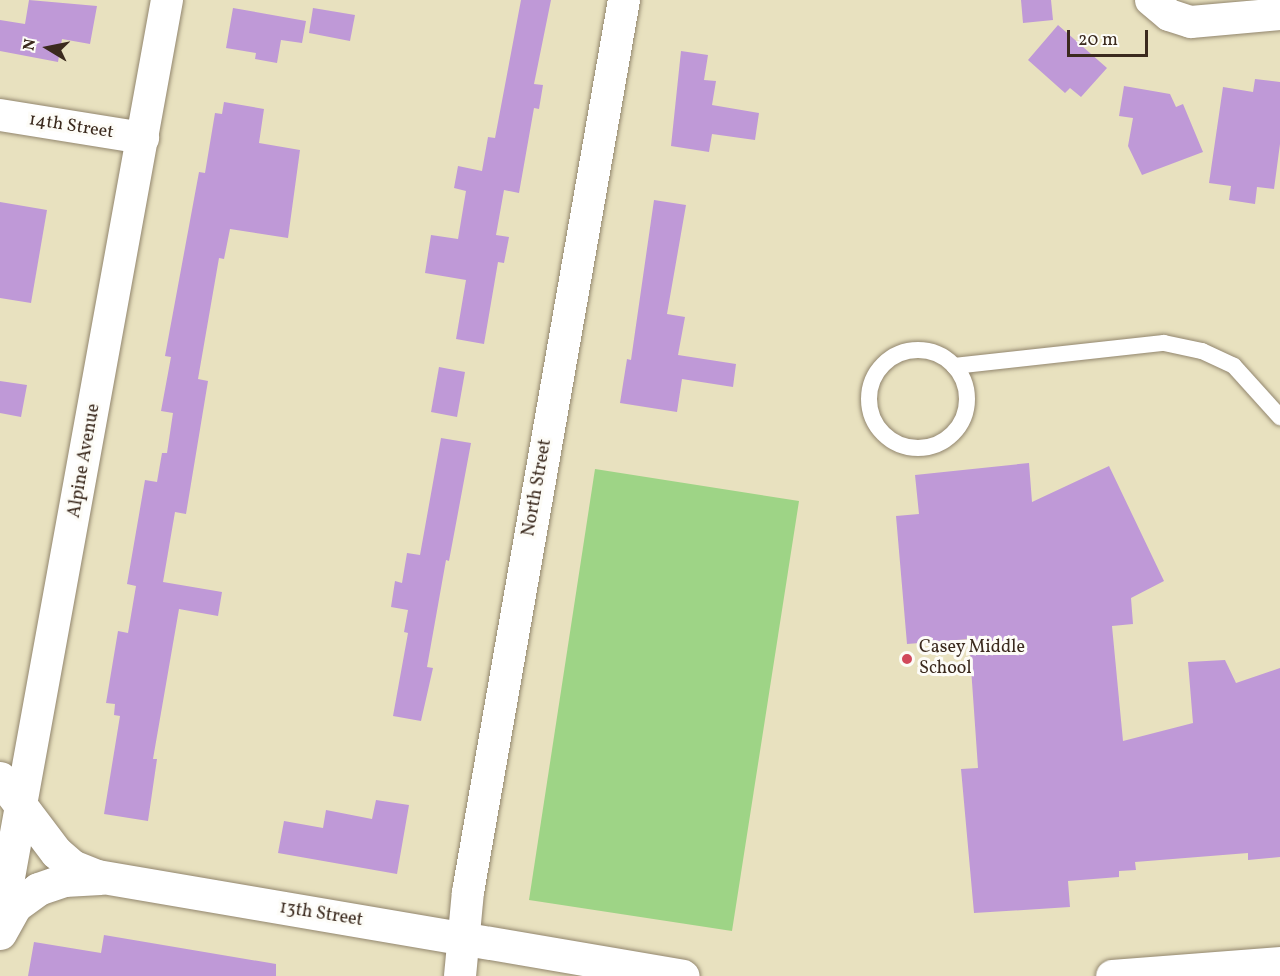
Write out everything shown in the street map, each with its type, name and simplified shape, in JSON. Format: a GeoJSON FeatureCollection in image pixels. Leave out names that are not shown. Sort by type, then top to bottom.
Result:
{"type":"FeatureCollection","features":[{"type":"Feature","properties":{"kind":"street","name":"Alpine Avenue"},"geometry":{"type":"LineString","coordinates":[[0,921],[167,0]]}},
{"type":"Feature","properties":{"kind":"street","name":"North Street"},"geometry":{"type":"LineString","coordinates":[[460,976],[468,892],[624,0]]}},
{"type":"Feature","properties":{"kind":"street"},"geometry":{"type":"LineString","coordinates":[[1151,0],[1169,15],[1191,22],[1280,14]]}},
{"type":"Feature","properties":{"kind":"street","name":"14th Street"},"geometry":{"type":"LineString","coordinates":[[0,115],[143,138]]}},
{"type":"Feature","properties":{"kind":"street","name":"13th Street"},"geometry":{"type":"LineString","coordinates":[[0,778],[62,858],[72,866],[107,879],[683,976]]}},
{"type":"Feature","properties":{"kind":"street"},"geometry":{"type":"LineString","coordinates":[[0,933],[15,906],[38,889],[64,880],[107,879]]}},
{"type":"Feature","properties":{"kind":"street"},"geometry":{"type":"LineString","coordinates":[[1112,976],[1280,963]]}},
{"type":"Feature","properties":{"kind":"lane"},"geometry":{"type":"LineString","coordinates":[[954,366],[963,379],[966,409],[952,435],[925,448],[909,448],[880,432],[868,400],[879,369],[892,357],[925,350],[954,366],[1164,343],[1202,351],[1234,366],[1280,417]]}},
{"type":"Feature","properties":{"kind":"green space"},"geometry":{"type":"Polygon","coordinates":[[[595,469],[799,501],[732,931],[529,900],[595,469]]]}},
{"type":"Feature","properties":{"kind":"building"},"geometry":{"type":"Polygon","coordinates":[[[29,0],[97,6],[90,44],[62,39],[58,62],[0,51],[0,20],[25,24],[29,0]]]}},
{"type":"Feature","properties":{"kind":"building"},"geometry":{"type":"Polygon","coordinates":[[[521,0],[551,0],[534,84],[543,85],[539,109],[534,108],[519,193],[504,190],[496,235],[509,237],[504,263],[498,262],[484,344],[456,339],[466,280],[425,273],[431,235],[458,239],[466,191],[454,188],[458,166],[482,171],[488,137],[495,138],[521,0]]]}},
{"type":"Feature","properties":{"kind":"building"},"geometry":{"type":"Polygon","coordinates":[[[1021,0],[1051,0],[1053,20],[1023,23],[1021,0]]]}},
{"type":"Feature","properties":{"kind":"building"},"geometry":{"type":"Polygon","coordinates":[[[233,8],[306,21],[302,43],[281,40],[277,63],[255,59],[256,53],[226,48],[233,8]]]}},
{"type":"Feature","properties":{"kind":"building"},"geometry":{"type":"Polygon","coordinates":[[[313,8],[355,15],[350,41],[309,33],[313,8]]]}},
{"type":"Feature","properties":{"kind":"building"},"geometry":{"type":"Polygon","coordinates":[[[1058,25],[1107,68],[1081,97],[1070,88],[1065,93],[1028,60],[1058,25]]]}},
{"type":"Feature","properties":{"kind":"building"},"geometry":{"type":"Polygon","coordinates":[[[681,51],[708,55],[704,80],[716,81],[712,105],[759,113],[755,140],[712,134],[709,152],[671,146],[681,51]]]}},
{"type":"Feature","properties":{"kind":"building"},"geometry":{"type":"Polygon","coordinates":[[[1255,79],[1280,82],[1280,144],[1274,189],[1257,187],[1255,204],[1229,200],[1231,186],[1209,183],[1223,87],[1253,92],[1255,79]]]}},
{"type":"Feature","properties":{"kind":"building"},"geometry":{"type":"Polygon","coordinates":[[[1124,86],[1170,94],[1176,107],[1183,104],[1203,152],[1142,175],[1128,146],[1133,118],[1119,116],[1124,86]]]}},
{"type":"Feature","properties":{"kind":"building"},"geometry":{"type":"Polygon","coordinates":[[[224,102],[264,109],[259,143],[300,150],[288,238],[230,229],[224,259],[219,258],[198,379],[208,381],[186,514],[175,512],[163,582],[222,592],[218,616],[179,609],[153,759],[157,759],[148,821],[104,814],[120,716],[114,715],[115,704],[106,703],[118,631],[128,633],[136,586],[127,584],[145,480],[157,482],[162,453],[167,453],[173,413],[161,411],[171,357],[165,356],[199,172],[205,173],[215,113],[222,114],[224,102]]]}},
{"type":"Feature","properties":{"kind":"building"},"geometry":{"type":"Polygon","coordinates":[[[654,200],[686,205],[667,314],[685,317],[678,355],[736,364],[733,387],[682,379],[677,412],[620,403],[627,359],[631,360],[654,200]]]}},
{"type":"Feature","properties":{"kind":"building"},"geometry":{"type":"Polygon","coordinates":[[[0,202],[47,210],[31,303],[0,298],[0,202]]]}},
{"type":"Feature","properties":{"kind":"building"},"geometry":{"type":"Polygon","coordinates":[[[439,367],[465,372],[457,417],[431,412],[439,367]]]}},
{"type":"Feature","properties":{"kind":"building"},"geometry":{"type":"Polygon","coordinates":[[[0,381],[27,385],[21,417],[0,413],[0,381]]]}},
{"type":"Feature","properties":{"kind":"building"},"geometry":{"type":"Polygon","coordinates":[[[441,438],[471,443],[449,561],[446,560],[427,667],[433,668],[421,721],[393,716],[408,633],[404,632],[408,610],[391,607],[395,581],[402,583],[407,553],[420,555],[441,438]]]}},
{"type":"Feature","properties":{"kind":"building"},"geometry":{"type":"Polygon","coordinates":[[[1029,463],[1032,502],[1109,466],[1164,581],[1131,598],[1133,624],[1112,626],[1123,741],[1193,723],[1188,662],[1225,660],[1236,683],[1280,668],[1280,857],[1248,860],[1248,853],[1135,862],[1136,870],[1119,871],[1119,877],[1068,881],[1070,907],[974,913],[961,769],[978,768],[969,639],[907,644],[896,516],[919,514],[915,475],[1029,463]]]}},
{"type":"Feature","properties":{"kind":"building"},"geometry":{"type":"Polygon","coordinates":[[[376,800],[409,805],[397,874],[278,853],[284,821],[323,828],[326,810],[372,819],[376,800]]]}},
{"type":"Feature","properties":{"kind":"building"},"geometry":{"type":"Polygon","coordinates":[[[104,935],[276,964],[276,976],[28,976],[34,942],[101,953],[104,935]]]}},
{"type":"Feature","properties":{"kind":"place","name":"Casey Middle School"},"geometry":{"type":"Point","coordinates":[907,659]}}]}
